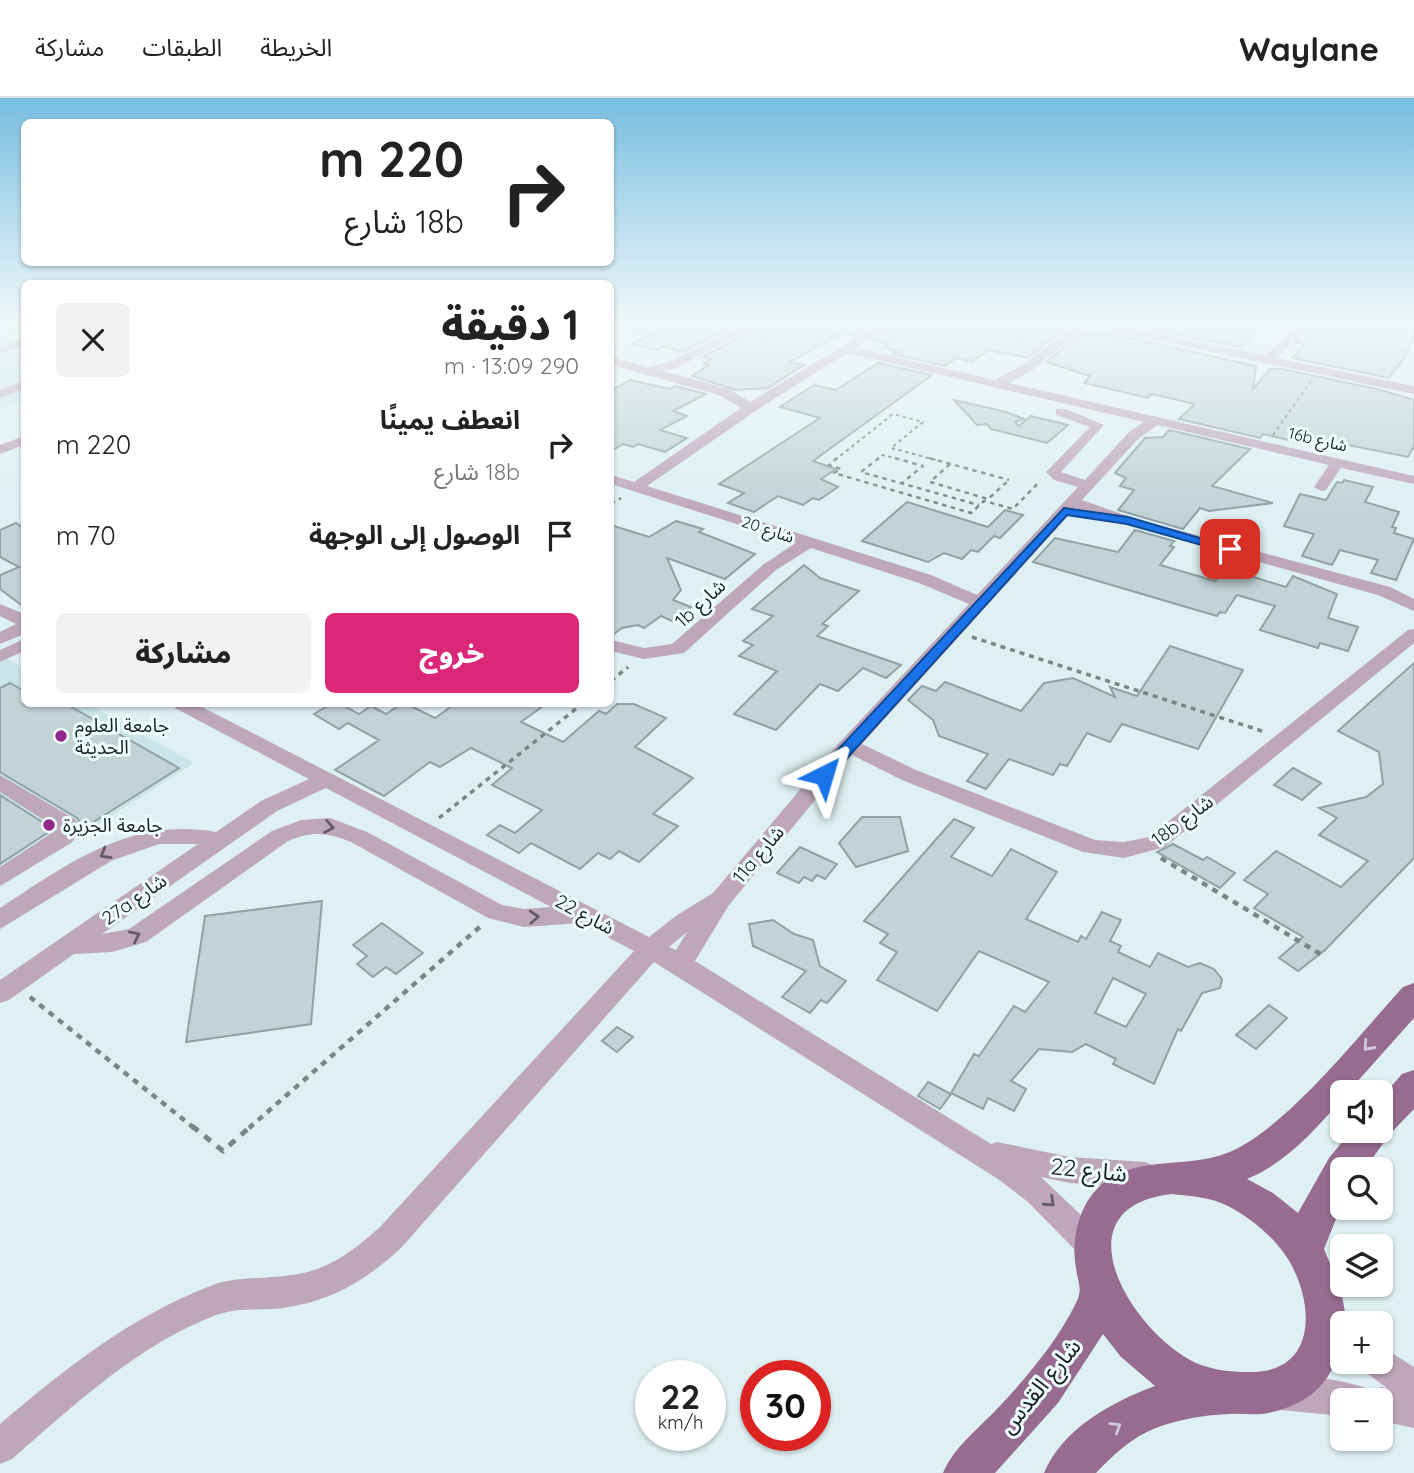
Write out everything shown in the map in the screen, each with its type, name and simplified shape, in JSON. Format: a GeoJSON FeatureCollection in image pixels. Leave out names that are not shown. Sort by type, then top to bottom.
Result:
{"type":"FeatureCollection","features":[{"type":"Feature","properties":{"kind":"main road"},"geometry":{"type":"LineString","coordinates":[[1227,1393],[1187,1380],[1150,1356],[1120,1325],[1101,1290],[1093,1247],[1099,1220],[1114,1198],[1136,1182],[1238,1166],[1274,1146],[1301,1121],[1414,996]]}},
{"type":"Feature","properties":{"kind":"main road"},"geometry":{"type":"LineString","coordinates":[[1393,1109],[1414,1084]]}},
{"type":"Feature","properties":{"kind":"main road"},"geometry":{"type":"LineString","coordinates":[[1353,1157],[1364,1143]]}},
{"type":"Feature","properties":{"kind":"main road"},"geometry":{"type":"LineString","coordinates":[[1066,1473],[1102,1436],[1135,1415],[1187,1398],[1268,1392],[1299,1379],[1319,1354],[1327,1323],[1322,1288],[1304,1250],[1282,1224],[1256,1203],[1227,1187],[1180,1177]]}},
{"type":"Feature","properties":{"kind":"main road"},"geometry":{"type":"LineString","coordinates":[[1304,1250],[1316,1215],[1330,1191]]}},
{"type":"Feature","properties":{"kind":"main road","name":"شارع القدس"},"geometry":{"type":"LineString","coordinates":[[965,1473],[1025,1410],[1076,1349],[1101,1290]]}},
{"type":"Feature","properties":{"kind":"street"},"geometry":{"type":"LineString","coordinates":[[699,385],[724,392],[771,395]]}},
{"type":"Feature","properties":{"kind":"street"},"geometry":{"type":"LineString","coordinates":[[632,486],[787,385]]}},
{"type":"Feature","properties":{"kind":"street"},"geometry":{"type":"LineString","coordinates":[[951,385],[1095,422],[1096,429],[1054,474],[1088,485]]}},
{"type":"Feature","properties":{"kind":"street","name":"16b شارع"},"geometry":{"type":"LineString","coordinates":[[1007,385],[1414,480]]}},
{"type":"Feature","properties":{"kind":"street"},"geometry":{"type":"LineString","coordinates":[[1390,385],[1414,390]]}},
{"type":"Feature","properties":{"kind":"street"},"geometry":{"type":"LineString","coordinates":[[0,394],[21,387]]}},
{"type":"Feature","properties":{"kind":"street"},"geometry":{"type":"LineString","coordinates":[[724,392],[750,408]]}},
{"type":"Feature","properties":{"kind":"street","name":"11a شارع"},"geometry":{"type":"LineString","coordinates":[[680,964],[721,899],[845,750],[1149,418]]}},
{"type":"Feature","properties":{"kind":"street"},"geometry":{"type":"LineString","coordinates":[[0,436],[21,428]]}},
{"type":"Feature","properties":{"kind":"street"},"geometry":{"type":"LineString","coordinates":[[0,450],[21,441]]}},
{"type":"Feature","properties":{"kind":"street"},"geometry":{"type":"LineString","coordinates":[[1321,487],[1338,462]]}},
{"type":"Feature","properties":{"kind":"street","name":"شارع 20"},"geometry":{"type":"LineString","coordinates":[[614,480],[983,597]]}},
{"type":"Feature","properties":{"kind":"street"},"geometry":{"type":"LineString","coordinates":[[1068,506],[1384,591],[1414,606]]}},
{"type":"Feature","properties":{"kind":"street","name":"1b شارع"},"geometry":{"type":"LineString","coordinates":[[614,646],[644,654],[678,649],[804,540]]}},
{"type":"Feature","properties":{"kind":"street"},"geometry":{"type":"LineString","coordinates":[[2,611],[21,620]]}},
{"type":"Feature","properties":{"kind":"street"},"geometry":{"type":"LineString","coordinates":[[0,639],[21,628]]}},
{"type":"Feature","properties":{"kind":"street","name":"18b شارع"},"geometry":{"type":"LineString","coordinates":[[845,750],[881,769],[909,775],[1091,848],[1110,851],[1144,848],[1157,842],[1414,634]]}},
{"type":"Feature","properties":{"kind":"street"},"geometry":{"type":"LineString","coordinates":[[0,657],[21,646]]}},
{"type":"Feature","properties":{"kind":"street","name":"شارع 22"},"geometry":{"type":"LineString","coordinates":[[188,707],[680,964],[975,1149],[1038,1192],[1093,1247]]}},
{"type":"Feature","properties":{"kind":"street","name":"27a شارع"},"geometry":{"type":"LineString","coordinates":[[269,806],[306,768]]}},
{"type":"Feature","properties":{"kind":"street","name":"27a شارع"},"geometry":{"type":"LineString","coordinates":[[0,993],[269,806],[327,779]]}},
{"type":"Feature","properties":{"kind":"street"},"geometry":{"type":"LineString","coordinates":[[0,782],[68,825],[71,830],[67,836],[0,878]]}},
{"type":"Feature","properties":{"kind":"street"},"geometry":{"type":"LineString","coordinates":[[359,837],[369,802]]}},
{"type":"Feature","properties":{"kind":"street"},"geometry":{"type":"LineString","coordinates":[[68,946],[112,943],[137,936],[290,831],[321,824],[359,837],[496,912],[524,918],[584,914]]}},
{"type":"Feature","properties":{"kind":"street"},"geometry":{"type":"LineString","coordinates":[[0,920],[120,845],[155,837],[199,836],[219,840]]}},
{"type":"Feature","properties":{"kind":"street","name":"11a شارع"},"geometry":{"type":"LineString","coordinates":[[0,1447],[65,1390],[135,1337],[216,1300],[322,1286],[354,1270],[390,1238],[651,949],[685,921],[721,899]]}},
{"type":"Feature","properties":{"kind":"street","name":"شارع 22"},"geometry":{"type":"LineString","coordinates":[[975,1149],[1023,1162],[1070,1170],[1180,1177]]}},
{"type":"Feature","properties":{"kind":"street"},"geometry":{"type":"LineString","coordinates":[[1322,1288],[1338,1311]]}},
{"type":"Feature","properties":{"kind":"street"},"geometry":{"type":"LineString","coordinates":[[1393,1372],[1414,1388]]}},
{"type":"Feature","properties":{"kind":"street"},"geometry":{"type":"LineString","coordinates":[[1268,1392],[1330,1398]]}},
{"type":"Feature","properties":{"kind":"street"},"geometry":{"type":"LineString","coordinates":[[1393,1406],[1414,1410]]}},
{"type":"Feature","properties":{"kind":"path"},"geometry":{"type":"LineString","coordinates":[[1266,445],[1308,385]]}},
{"type":"Feature","properties":{"kind":"path"},"geometry":{"type":"LineString","coordinates":[[950,464],[930,482],[988,499],[1009,480],[950,464],[891,448],[923,422],[893,414],[829,465],[841,469],[834,473],[971,513],[984,501],[1013,509],[1044,477],[1054,474]]}},
{"type":"Feature","properties":{"kind":"path"},"geometry":{"type":"LineString","coordinates":[[902,483],[923,466],[883,455],[861,472],[979,505]]}},
{"type":"Feature","properties":{"kind":"path"},"geometry":{"type":"LineString","coordinates":[[954,631],[1286,738]]}},
{"type":"Feature","properties":{"kind":"path"},"geometry":{"type":"LineString","coordinates":[[424,830],[578,707]]}},
{"type":"Feature","properties":{"kind":"path"},"geometry":{"type":"LineString","coordinates":[[1144,848],[1322,955]]}},
{"type":"Feature","properties":{"kind":"path"},"geometry":{"type":"LineString","coordinates":[[37,988],[27,995],[223,1151],[496,912]]}},
{"type":"Feature","properties":{"kind":"shaded area"},"geometry":{"type":"Polygon","coordinates":[[[0,385],[21,385],[21,401],[0,409],[0,385]]]}},
{"type":"Feature","properties":{"kind":"shaded area","name":"جامعة الجزيرة"},"geometry":{"type":"Polygon","coordinates":[[[0,654],[21,666],[21,707],[93,707],[194,763],[0,887],[0,654]]]}},
{"type":"Feature","properties":{"kind":"building"},"geometry":{"type":"Polygon","coordinates":[[[621,385],[653,385],[670,389],[676,386],[706,394],[673,411],[687,416],[660,430],[687,438],[665,452],[638,444],[633,447],[623,444],[614,449],[614,389],[621,385]]]}},
{"type":"Feature","properties":{"kind":"building"},"geometry":{"type":"Polygon","coordinates":[[[721,385],[772,385],[768,388],[736,390],[721,385]]]}},
{"type":"Feature","properties":{"kind":"building"},"geometry":{"type":"Polygon","coordinates":[[[814,385],[836,390],[844,385],[918,385],[813,461],[836,469],[821,479],[838,487],[819,500],[813,498],[803,505],[778,496],[754,512],[728,503],[744,493],[719,484],[820,418],[780,407],[814,385]]]}},
{"type":"Feature","properties":{"kind":"building"},"geometry":{"type":"Polygon","coordinates":[[[1093,385],[1254,385],[1253,389],[1256,385],[1358,385],[1414,400],[1414,446],[1408,457],[1328,441],[1325,446],[1310,438],[1306,444],[1263,434],[1260,438],[1179,419],[1195,404],[1152,394],[1148,398],[1093,385]]]}},
{"type":"Feature","properties":{"kind":"building"},"geometry":{"type":"Polygon","coordinates":[[[954,400],[1024,419],[1015,422],[1019,426],[1031,416],[1068,425],[1047,443],[991,429],[987,424],[977,425],[954,400]]]}},
{"type":"Feature","properties":{"kind":"building"},"geometry":{"type":"Polygon","coordinates":[[[1169,430],[1250,449],[1212,486],[1273,503],[1209,511],[1200,508],[1183,529],[1118,510],[1134,490],[1120,486],[1126,478],[1115,473],[1145,438],[1163,437],[1169,430]]]}},
{"type":"Feature","properties":{"kind":"building"},"geometry":{"type":"Polygon","coordinates":[[[1344,480],[1373,487],[1365,502],[1399,512],[1392,527],[1396,528],[1394,533],[1414,539],[1396,580],[1371,573],[1378,560],[1340,550],[1332,565],[1302,556],[1314,534],[1284,526],[1300,494],[1326,500],[1337,482],[1342,483],[1344,480]]]}},
{"type":"Feature","properties":{"kind":"building"},"geometry":{"type":"Polygon","coordinates":[[[907,502],[988,527],[1005,510],[1023,515],[1000,538],[994,536],[978,552],[971,550],[962,559],[944,553],[928,562],[862,541],[907,502]]]}},
{"type":"Feature","properties":{"kind":"building"},"geometry":{"type":"Polygon","coordinates":[[[676,521],[703,529],[699,532],[755,554],[725,579],[667,558],[681,590],[673,600],[691,607],[672,621],[661,616],[644,628],[638,625],[622,628],[614,634],[614,526],[649,537],[676,521]]]}},
{"type":"Feature","properties":{"kind":"building"},"geometry":{"type":"Polygon","coordinates":[[[16,523],[21,526],[21,605],[0,589],[0,575],[19,567],[0,557],[0,530],[16,523]]]}},
{"type":"Feature","properties":{"kind":"building"},"geometry":{"type":"Polygon","coordinates":[[[1135,530],[1174,541],[1170,546],[1174,547],[1160,565],[1215,581],[1224,568],[1286,587],[1293,576],[1337,594],[1328,618],[1358,627],[1348,651],[1320,643],[1318,648],[1260,630],[1275,606],[1237,595],[1225,613],[1220,612],[1217,616],[1033,562],[1055,538],[1118,552],[1135,530]]]}},
{"type":"Feature","properties":{"kind":"building"},"geometry":{"type":"Polygon","coordinates":[[[804,565],[820,578],[859,591],[822,624],[828,626],[817,636],[901,665],[886,678],[863,668],[838,691],[820,684],[776,730],[734,714],[777,671],[739,656],[753,645],[743,641],[773,616],[752,609],[804,565]]]}},
{"type":"Feature","properties":{"kind":"building"},"geometry":{"type":"Polygon","coordinates":[[[1170,646],[1243,670],[1198,749],[1122,724],[1110,742],[1087,733],[1067,766],[1060,764],[1053,775],[1009,759],[986,789],[967,781],[988,754],[939,736],[933,720],[908,700],[922,686],[936,691],[945,682],[1021,711],[1044,683],[1073,678],[1115,697],[1110,687],[1137,696],[1170,646]]]}},
{"type":"Feature","properties":{"kind":"building"},"geometry":{"type":"Polygon","coordinates":[[[1414,663],[1414,858],[1325,950],[1298,971],[1279,958],[1303,937],[1254,908],[1268,894],[1244,880],[1276,851],[1341,887],[1368,861],[1319,835],[1337,818],[1319,808],[1366,797],[1383,784],[1379,752],[1338,731],[1414,663]]]}},
{"type":"Feature","properties":{"kind":"building","name":"جامعة الجزيرة"},"geometry":{"type":"Polygon","coordinates":[[[10,683],[21,689],[21,707],[71,707],[179,768],[84,828],[77,818],[0,772],[0,688],[10,683]]]}},
{"type":"Feature","properties":{"kind":"building"},"geometry":{"type":"Polygon","coordinates":[[[617,704],[634,704],[666,718],[635,747],[693,778],[653,814],[678,826],[639,862],[619,851],[610,859],[598,853],[580,869],[531,843],[519,853],[487,835],[500,825],[515,833],[542,810],[492,785],[512,768],[471,748],[440,767],[430,762],[384,796],[335,770],[379,740],[348,723],[339,729],[314,714],[326,707],[346,707],[359,714],[373,707],[386,714],[396,707],[413,707],[435,718],[451,707],[542,707],[521,722],[563,742],[599,711],[606,714],[617,704]]]}},
{"type":"Feature","properties":{"kind":"building"},"geometry":{"type":"Polygon","coordinates":[[[1293,768],[1321,783],[1302,800],[1274,785],[1293,768]]]}},
{"type":"Feature","properties":{"kind":"building"},"geometry":{"type":"Polygon","coordinates":[[[0,795],[53,829],[0,864],[0,795]]]}},
{"type":"Feature","properties":{"kind":"building"},"geometry":{"type":"Polygon","coordinates":[[[862,817],[900,817],[908,851],[856,867],[839,843],[862,817]]]}},
{"type":"Feature","properties":{"kind":"building"},"geometry":{"type":"Polygon","coordinates":[[[954,819],[974,828],[951,857],[992,876],[1011,849],[1057,872],[1026,919],[1078,942],[1081,936],[1086,939],[1102,912],[1121,920],[1110,941],[1121,946],[1118,952],[1150,967],[1158,953],[1188,967],[1200,963],[1214,969],[1222,979],[1220,988],[1202,993],[1181,1031],[1178,1029],[1154,1084],[1113,1064],[1116,1059],[1086,1044],[1072,1052],[1039,1049],[1011,1081],[1026,1089],[1014,1111],[988,1098],[983,1109],[951,1093],[974,1054],[979,1056],[1014,1006],[1025,1012],[1049,982],[979,951],[937,1011],[877,980],[897,952],[880,943],[888,934],[864,921],[954,819]],[[1113,978],[1095,1013],[1126,1027],[1146,994],[1113,978]]]}},
{"type":"Feature","properties":{"kind":"building"},"geometry":{"type":"Polygon","coordinates":[[[1173,844],[1203,860],[1207,857],[1235,873],[1220,888],[1157,852],[1173,844]]]}},
{"type":"Feature","properties":{"kind":"building"},"geometry":{"type":"Polygon","coordinates":[[[800,847],[837,864],[825,879],[817,875],[812,881],[804,877],[799,883],[777,873],[800,847]]]}},
{"type":"Feature","properties":{"kind":"building"},"geometry":{"type":"Polygon","coordinates":[[[322,901],[311,1024],[186,1042],[205,916],[322,901]]]}},
{"type":"Feature","properties":{"kind":"building"},"geometry":{"type":"Polygon","coordinates":[[[773,920],[794,934],[813,940],[820,966],[846,981],[827,1003],[821,1000],[810,1013],[782,997],[806,971],[753,946],[749,924],[773,920]]]}},
{"type":"Feature","properties":{"kind":"building"},"geometry":{"type":"Polygon","coordinates":[[[382,923],[423,953],[396,974],[386,967],[373,977],[357,964],[367,956],[353,945],[382,923]]]}},
{"type":"Feature","properties":{"kind":"building"},"geometry":{"type":"Polygon","coordinates":[[[1269,1005],[1287,1018],[1256,1049],[1236,1035],[1269,1005]]]}},
{"type":"Feature","properties":{"kind":"building"},"geometry":{"type":"Polygon","coordinates":[[[617,1027],[633,1037],[617,1052],[602,1041],[617,1027]]]}},
{"type":"Feature","properties":{"kind":"building"},"geometry":{"type":"Polygon","coordinates":[[[928,1082],[951,1094],[940,1109],[918,1096],[928,1082]]]}},
{"type":"Feature","properties":{"kind":"place","name":"جامعة العلوم الحديثة"},"geometry":{"type":"Point","coordinates":[61,736]}},
{"type":"Feature","properties":{"kind":"place","name":"جامعة الجزيرة"},"geometry":{"type":"Point","coordinates":[49,825]}},
{"type":"Feature","properties":{"kind":"route"},"geometry":{"type":"LineString","coordinates":[[824,775],[978,602],[1064,511],[1128,521],[1230,549]]}}]}
